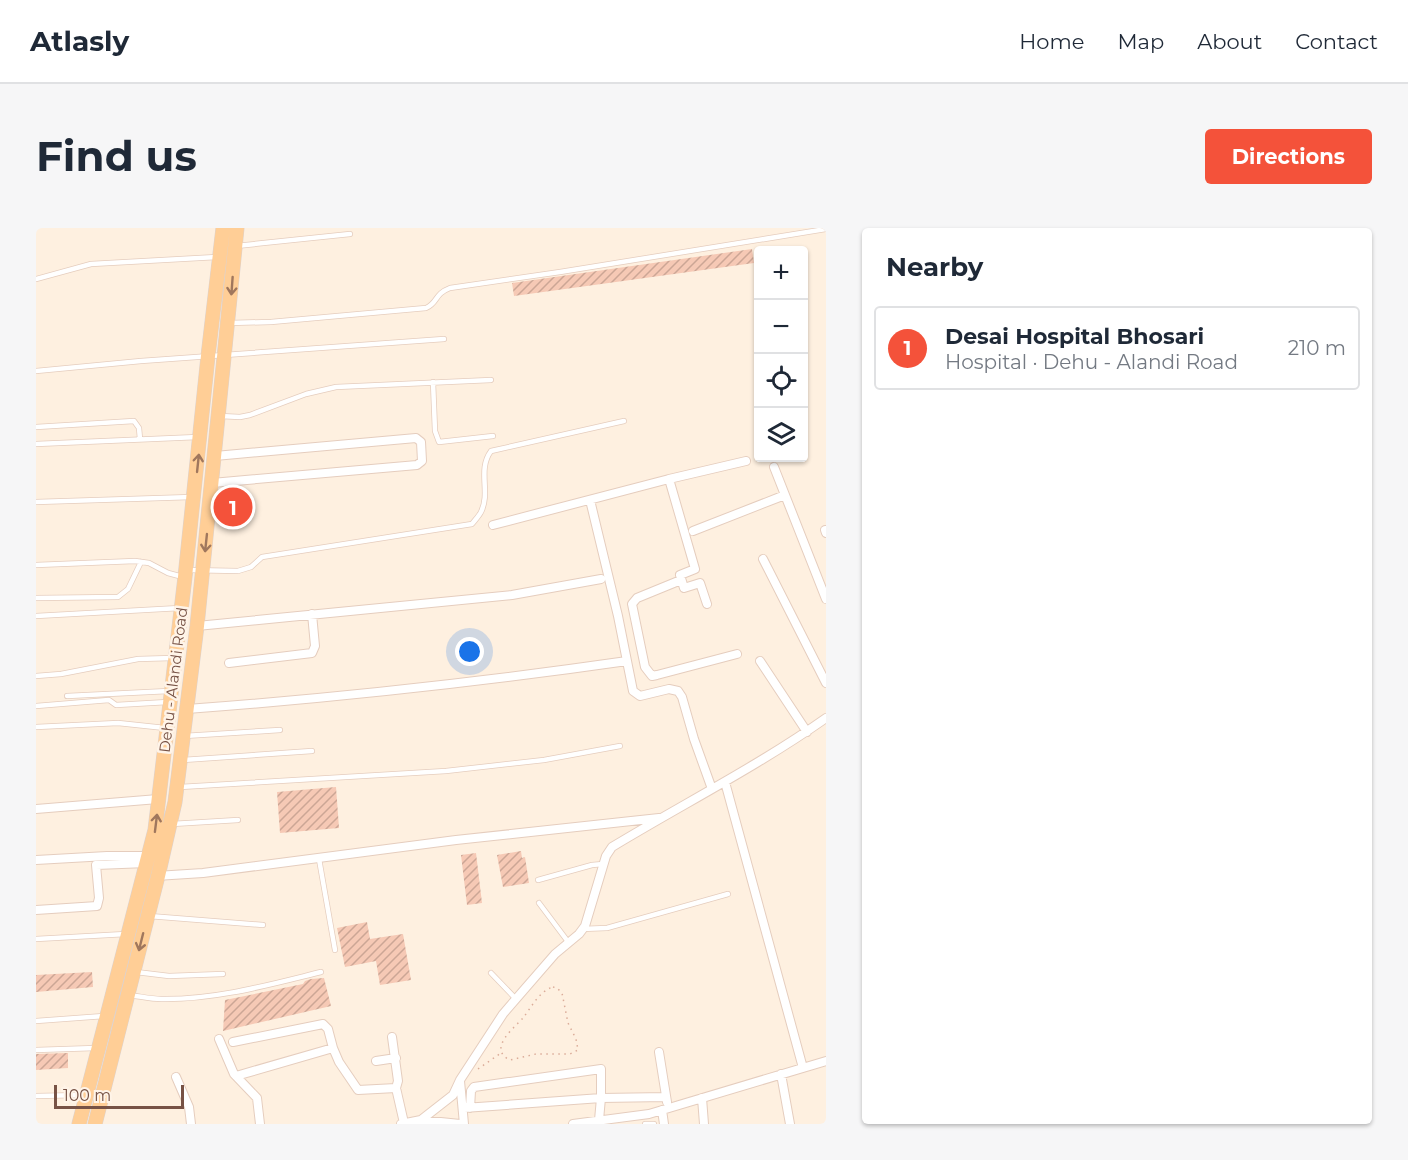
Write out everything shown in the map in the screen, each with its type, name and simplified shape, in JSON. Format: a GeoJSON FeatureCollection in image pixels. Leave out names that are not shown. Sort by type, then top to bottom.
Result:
{"type":"FeatureCollection","features":[{"type":"Feature","properties":{"kind":"main road","name":"Dehu - Alandi Road"},"geometry":{"type":"LineString","coordinates":[[79,1124],[155,830],[224,228]]}},
{"type":"Feature","properties":{"kind":"main road","name":"Dehu - Alandi Road"},"geometry":{"type":"LineString","coordinates":[[94,1124],[171,824],[177,787],[203,572],[237,228]]}},
{"type":"Feature","properties":{"kind":"street"},"geometry":{"type":"LineString","coordinates":[[212,483],[417,465],[422,461],[421,442],[416,438],[215,456]]}},
{"type":"Feature","properties":{"kind":"street"},"geometry":{"type":"LineString","coordinates":[[493,525],[746,461]]}},
{"type":"Feature","properties":{"kind":"street"},"geometry":{"type":"LineString","coordinates":[[774,467],[826,598]]}},
{"type":"Feature","properties":{"kind":"street"},"geometry":{"type":"LineString","coordinates":[[669,479],[695,569],[680,575],[681,580],[684,588],[700,582],[707,604]]}},
{"type":"Feature","properties":{"kind":"street"},"geometry":{"type":"LineString","coordinates":[[693,531],[785,495]]}},
{"type":"Feature","properties":{"kind":"street"},"geometry":{"type":"LineString","coordinates":[[590,500],[633,691],[640,696],[673,689],[678,691],[682,697],[694,740],[712,789]]}},
{"type":"Feature","properties":{"kind":"street"},"geometry":{"type":"LineString","coordinates":[[763,559],[826,683]]}},
{"type":"Feature","properties":{"kind":"street"},"geometry":{"type":"LineString","coordinates":[[197,626],[512,595],[601,579]]}},
{"type":"Feature","properties":{"kind":"street"},"geometry":{"type":"LineString","coordinates":[[681,580],[634,600],[632,604],[648,673],[652,676],[657,675],[737,654]]}},
{"type":"Feature","properties":{"kind":"street"},"geometry":{"type":"LineString","coordinates":[[230,663],[312,653],[315,646],[312,614]]}},
{"type":"Feature","properties":{"kind":"street"},"geometry":{"type":"LineString","coordinates":[[187,710],[487,681],[627,661]]}},
{"type":"Feature","properties":{"kind":"street"},"geometry":{"type":"LineString","coordinates":[[759,661],[807,732]]}},
{"type":"Feature","properties":{"kind":"street"},"geometry":{"type":"LineString","coordinates":[[421,1120],[453,1095],[460,1080],[503,1014],[555,954],[582,929],[603,864],[612,847],[807,732],[826,718]]}},
{"type":"Feature","properties":{"kind":"street"},"geometry":{"type":"LineString","coordinates":[[724,782],[803,1068]]}},
{"type":"Feature","properties":{"kind":"street"},"geometry":{"type":"LineString","coordinates":[[36,809],[158,799]]}},
{"type":"Feature","properties":{"kind":"street"},"geometry":{"type":"LineString","coordinates":[[36,860],[107,856],[147,864],[158,876],[203,873],[456,840],[665,817]]}},
{"type":"Feature","properties":{"kind":"street"},"geometry":{"type":"LineString","coordinates":[[36,910],[97,906],[99,898],[96,865],[147,864]]}},
{"type":"Feature","properties":{"kind":"street"},"geometry":{"type":"LineString","coordinates":[[233,1042],[323,1024],[339,1062],[358,1090],[396,1088]]}},
{"type":"Feature","properties":{"kind":"street"},"geometry":{"type":"LineString","coordinates":[[392,1037],[398,1081],[396,1088],[402,1123],[421,1120],[462,1124],[474,1087],[601,1070],[599,1122]]}},
{"type":"Feature","properties":{"kind":"street"},"geometry":{"type":"LineString","coordinates":[[219,1039],[236,1076],[257,1098],[260,1124]]}},
{"type":"Feature","properties":{"kind":"street"},"geometry":{"type":"LineString","coordinates":[[236,1076],[333,1048]]}},
{"type":"Feature","properties":{"kind":"street"},"geometry":{"type":"LineString","coordinates":[[659,1052],[666,1097],[664,1124]]}},
{"type":"Feature","properties":{"kind":"street"},"geometry":{"type":"LineString","coordinates":[[376,1061],[396,1058]]}},
{"type":"Feature","properties":{"kind":"street"},"geometry":{"type":"LineString","coordinates":[[573,1124],[629,1120],[826,1061]]}},
{"type":"Feature","properties":{"kind":"street"},"geometry":{"type":"LineString","coordinates":[[781,1074],[790,1124]]}},
{"type":"Feature","properties":{"kind":"street"},"geometry":{"type":"LineString","coordinates":[[176,1077],[189,1107],[191,1124]]}},
{"type":"Feature","properties":{"kind":"street"},"geometry":{"type":"LineString","coordinates":[[460,1080],[467,1108]]}},
{"type":"Feature","properties":{"kind":"street"},"geometry":{"type":"LineString","coordinates":[[467,1108],[601,1098],[666,1097]]}},
{"type":"Feature","properties":{"kind":"street"},"geometry":{"type":"LineString","coordinates":[[702,1098],[704,1124]]}},
{"type":"Feature","properties":{"kind":"lane"},"geometry":{"type":"LineString","coordinates":[[229,323],[271,322],[426,308],[432,306],[442,291],[450,288],[826,229]]}},
{"type":"Feature","properties":{"kind":"lane"},"geometry":{"type":"LineString","coordinates":[[235,246],[350,234]]}},
{"type":"Feature","properties":{"kind":"lane"},"geometry":{"type":"LineString","coordinates":[[36,279],[91,264],[220,256]]}},
{"type":"Feature","properties":{"kind":"lane"},"geometry":{"type":"LineString","coordinates":[[36,371],[444,339]]}},
{"type":"Feature","properties":{"kind":"lane"},"geometry":{"type":"LineString","coordinates":[[219,416],[250,415],[306,393],[329,388],[491,380]]}},
{"type":"Feature","properties":{"kind":"lane"},"geometry":{"type":"LineString","coordinates":[[433,382],[435,431],[439,442],[494,436]]}},
{"type":"Feature","properties":{"kind":"lane"},"geometry":{"type":"LineString","coordinates":[[36,565],[141,562],[157,566],[175,575],[238,571],[251,567],[262,557],[472,524],[481,513],[484,498],[485,459],[491,451],[624,421]]}},
{"type":"Feature","properties":{"kind":"lane"},"geometry":{"type":"LineString","coordinates":[[36,428],[134,422],[139,428],[140,440]]}},
{"type":"Feature","properties":{"kind":"lane"},"geometry":{"type":"LineString","coordinates":[[36,444],[201,437]]}},
{"type":"Feature","properties":{"kind":"lane"},"geometry":{"type":"LineString","coordinates":[[36,502],[194,497]]}},
{"type":"Feature","properties":{"kind":"lane"},"geometry":{"type":"LineString","coordinates":[[36,598],[118,597],[128,590],[141,562]]}},
{"type":"Feature","properties":{"kind":"lane"},"geometry":{"type":"LineString","coordinates":[[36,616],[182,608]]}},
{"type":"Feature","properties":{"kind":"lane"},"geometry":{"type":"LineString","coordinates":[[36,676],[61,674],[138,659],[176,658]]}},
{"type":"Feature","properties":{"kind":"lane"},"geometry":{"type":"LineString","coordinates":[[67,696],[171,696]]}},
{"type":"Feature","properties":{"kind":"lane"},"geometry":{"type":"LineString","coordinates":[[36,706],[109,700],[116,705],[171,696]]}},
{"type":"Feature","properties":{"kind":"lane"},"geometry":{"type":"LineString","coordinates":[[36,727],[118,723],[167,728]]}},
{"type":"Feature","properties":{"kind":"lane"},"geometry":{"type":"LineString","coordinates":[[184,736],[280,730]]}},
{"type":"Feature","properties":{"kind":"lane"},"geometry":{"type":"LineString","coordinates":[[177,787],[446,771],[534,761],[620,746]]}},
{"type":"Feature","properties":{"kind":"lane"},"geometry":{"type":"LineString","coordinates":[[180,760],[312,751]]}},
{"type":"Feature","properties":{"kind":"lane"},"geometry":{"type":"LineString","coordinates":[[171,824],[238,820]]}},
{"type":"Feature","properties":{"kind":"lane"},"geometry":{"type":"LineString","coordinates":[[319,859],[336,950]]}},
{"type":"Feature","properties":{"kind":"lane"},"geometry":{"type":"LineString","coordinates":[[538,880],[603,864]]}},
{"type":"Feature","properties":{"kind":"lane"},"geometry":{"type":"LineString","coordinates":[[582,929],[607,928],[728,894]]}},
{"type":"Feature","properties":{"kind":"lane"},"geometry":{"type":"LineString","coordinates":[[539,903],[569,943]]}},
{"type":"Feature","properties":{"kind":"lane"},"geometry":{"type":"LineString","coordinates":[[148,916],[263,925]]}},
{"type":"Feature","properties":{"kind":"lane"},"geometry":{"type":"LineString","coordinates":[[36,939],[128,934]]}},
{"type":"Feature","properties":{"kind":"lane"},"geometry":{"type":"LineString","coordinates":[[134,972],[169,976],[223,974]]}},
{"type":"Feature","properties":{"kind":"lane"},"geometry":{"type":"LineString","coordinates":[[128,995],[159,999],[209,997],[321,972]]}},
{"type":"Feature","properties":{"kind":"lane"},"geometry":{"type":"LineString","coordinates":[[490,973],[516,999]]}},
{"type":"Feature","properties":{"kind":"lane"},"geometry":{"type":"LineString","coordinates":[[36,1020],[107,1016]]}},
{"type":"Feature","properties":{"kind":"lane"},"geometry":{"type":"LineString","coordinates":[[36,1050],[99,1048]]}},
{"type":"Feature","properties":{"kind":"lane"},"geometry":{"type":"LineString","coordinates":[[36,1096],[86,1095]]}},
{"type":"Feature","properties":{"kind":"lane"},"geometry":{"type":"LineString","coordinates":[[645,1124],[654,1124]]}},
{"type":"Feature","properties":{"kind":"path"},"geometry":{"type":"LineString","coordinates":[[549,988],[557,988],[562,993],[568,1023],[576,1039],[578,1050],[575,1053],[536,1054],[510,1060],[506,1059],[502,1052],[501,1044],[505,1036],[549,988]]}},
{"type":"Feature","properties":{"kind":"path"},"geometry":{"type":"LineString","coordinates":[[469,1068],[472,1072],[476,1071],[502,1052]]}},
{"type":"Feature","properties":{"kind":"building"},"geometry":{"type":"Polygon","coordinates":[[[752,249],[754,263],[514,296],[512,283],[752,249]]]}},
{"type":"Feature","properties":{"kind":"building"},"geometry":{"type":"Polygon","coordinates":[[[336,787],[339,828],[280,833],[277,792],[336,787]]]}},
{"type":"Feature","properties":{"kind":"building"},"geometry":{"type":"Polygon","coordinates":[[[521,851],[522,858],[525,857],[529,883],[503,887],[497,855],[521,851]]]}},
{"type":"Feature","properties":{"kind":"building"},"geometry":{"type":"Polygon","coordinates":[[[476,853],[482,903],[467,905],[461,855],[476,853]]]}},
{"type":"Feature","properties":{"kind":"building"},"geometry":{"type":"Polygon","coordinates":[[[367,922],[370,939],[403,934],[411,980],[380,985],[376,961],[345,967],[337,928],[367,922]]]}},
{"type":"Feature","properties":{"kind":"building"},"geometry":{"type":"Polygon","coordinates":[[[92,972],[93,987],[36,992],[36,975],[92,972]]]}},
{"type":"Feature","properties":{"kind":"building"},"geometry":{"type":"Polygon","coordinates":[[[324,978],[331,1006],[223,1031],[225,1000],[303,984],[311,979],[324,978]]]}},
{"type":"Feature","properties":{"kind":"building"},"geometry":{"type":"Polygon","coordinates":[[[68,1053],[68,1068],[36,1070],[36,1054],[68,1053]]]}},
{"type":"Feature","properties":{"kind":"place","name":"Desai Hospital Bhosari"},"geometry":{"type":"Point","coordinates":[233,507]}}]}
